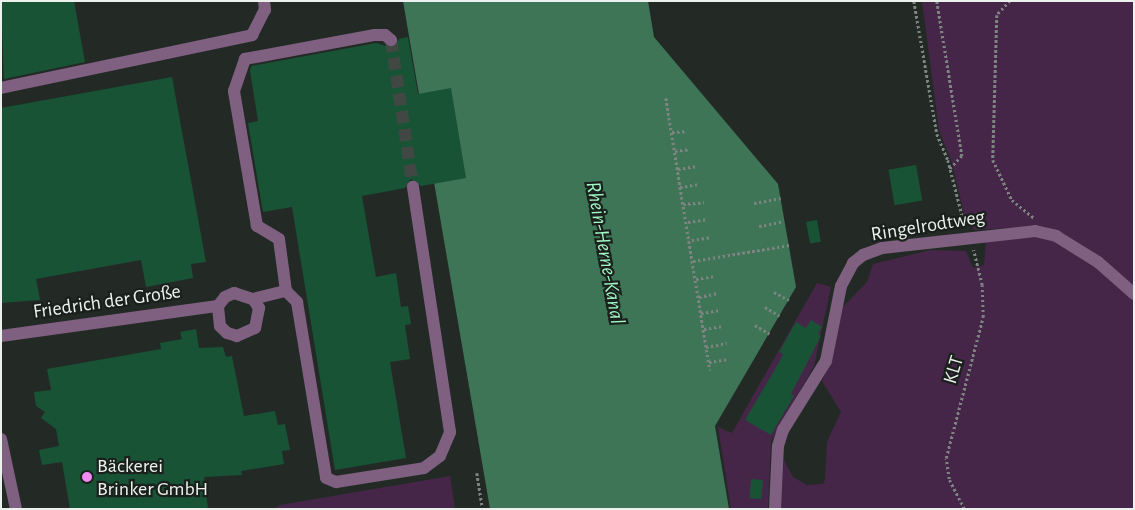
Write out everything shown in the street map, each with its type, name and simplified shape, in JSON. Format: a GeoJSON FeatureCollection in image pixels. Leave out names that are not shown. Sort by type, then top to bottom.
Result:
{"type":"FeatureCollection","features":[{"type":"Feature","properties":{"kind":"street"},"geometry":{"type":"LineString","coordinates":[[1,88],[252,36],[265,10],[264,1]]}},
{"type":"Feature","properties":{"kind":"street"},"geometry":{"type":"LineString","coordinates":[[391,40],[385,35],[375,35],[245,58],[234,91],[257,226],[278,238],[286,291],[298,302],[326,478],[336,482],[424,468],[440,456],[450,432],[413,187]]}},
{"type":"Feature","properties":{"kind":"street","name":"Ringelrodtweg"},"geometry":{"type":"LineString","coordinates":[[775,509],[780,438],[826,361],[840,286],[853,263],[863,255],[882,248],[968,236],[1035,231],[1056,236],[1098,262],[1134,294]]}},
{"type":"Feature","properties":{"kind":"street"},"geometry":{"type":"LineString","coordinates":[[218,306],[220,326],[227,333],[237,336],[255,328],[260,318],[253,299],[286,291]]}},
{"type":"Feature","properties":{"kind":"street","name":"Friedrich der Große"},"geometry":{"type":"LineString","coordinates":[[1,336],[218,306],[224,297],[234,293],[244,294],[253,299]]}},
{"type":"Feature","properties":{"kind":"street"},"geometry":{"type":"LineString","coordinates":[[1,439],[16,509]]}},
{"type":"Feature","properties":{"kind":"path","name":"KLT"},"geometry":{"type":"LineString","coordinates":[[914,1],[937,134],[950,169],[982,285],[983,317],[946,458],[949,479],[964,509]]}},
{"type":"Feature","properties":{"kind":"path"},"geometry":{"type":"LineString","coordinates":[[937,1],[962,156],[950,169]]}},
{"type":"Feature","properties":{"kind":"path"},"geometry":{"type":"LineString","coordinates":[[1010,1],[997,14],[993,160],[1012,200],[1056,236]]}},
{"type":"Feature","properties":{"kind":"path"},"geometry":{"type":"LineString","coordinates":[[666,98],[710,370]]}},
{"type":"Feature","properties":{"kind":"path"},"geometry":{"type":"LineString","coordinates":[[672,132],[687,131]]}},
{"type":"Feature","properties":{"kind":"path"},"geometry":{"type":"LineString","coordinates":[[675,151],[690,148]]}},
{"type":"Feature","properties":{"kind":"path"},"geometry":{"type":"LineString","coordinates":[[678,169],[697,166]]}},
{"type":"Feature","properties":{"kind":"path"},"geometry":{"type":"LineString","coordinates":[[680,186],[700,184]]}},
{"type":"Feature","properties":{"kind":"path"},"geometry":{"type":"LineString","coordinates":[[754,203],[781,198]]}},
{"type":"Feature","properties":{"kind":"path"},"geometry":{"type":"LineString","coordinates":[[684,204],[704,202]]}},
{"type":"Feature","properties":{"kind":"path"},"geometry":{"type":"LineString","coordinates":[[688,222],[706,219]]}},
{"type":"Feature","properties":{"kind":"path"},"geometry":{"type":"LineString","coordinates":[[759,226],[784,221]]}},
{"type":"Feature","properties":{"kind":"path"},"geometry":{"type":"LineString","coordinates":[[689,241],[709,238]]}},
{"type":"Feature","properties":{"kind":"path"},"geometry":{"type":"LineString","coordinates":[[693,261],[790,245]]}},
{"type":"Feature","properties":{"kind":"path"},"geometry":{"type":"LineString","coordinates":[[696,279],[716,276]]}},
{"type":"Feature","properties":{"kind":"path"},"geometry":{"type":"LineString","coordinates":[[774,292],[789,300]]}},
{"type":"Feature","properties":{"kind":"path"},"geometry":{"type":"LineString","coordinates":[[699,297],[718,293]]}},
{"type":"Feature","properties":{"kind":"path"},"geometry":{"type":"LineString","coordinates":[[765,307],[780,316]]}},
{"type":"Feature","properties":{"kind":"path"},"geometry":{"type":"LineString","coordinates":[[701,313],[721,310]]}},
{"type":"Feature","properties":{"kind":"path"},"geometry":{"type":"LineString","coordinates":[[755,325],[770,334]]}},
{"type":"Feature","properties":{"kind":"path"},"geometry":{"type":"LineString","coordinates":[[704,330],[724,326]]}},
{"type":"Feature","properties":{"kind":"path"},"geometry":{"type":"LineString","coordinates":[[706,347],[727,343]]}},
{"type":"Feature","properties":{"kind":"path"},"geometry":{"type":"LineString","coordinates":[[709,362],[729,359]]}},
{"type":"Feature","properties":{"kind":"path"},"geometry":{"type":"LineString","coordinates":[[477,473],[483,509]]}},
{"type":"Feature","properties":{"kind":"shaded area"},"geometry":{"type":"Polygon","coordinates":[[[922,1],[1134,1],[1134,509],[780,509],[784,460],[793,477],[807,485],[823,484],[825,480],[827,442],[841,412],[822,381],[829,367],[841,309],[867,282],[873,264],[931,250],[966,251],[973,268],[984,265],[986,241],[1007,228],[975,230],[966,222],[952,163],[939,130],[922,1]]]}},
{"type":"Feature","properties":{"kind":"shaded area"},"geometry":{"type":"Polygon","coordinates":[[[817,283],[831,287],[814,366],[771,441],[768,509],[731,509],[718,427],[732,433],[817,283]]]}},
{"type":"Feature","properties":{"kind":"shaded area"},"geometry":{"type":"Polygon","coordinates":[[[450,476],[455,509],[274,509],[280,505],[450,476]]]}},
{"type":"Feature","properties":{"kind":"water","name":"Rhein-Herne-Kanal"},"geometry":{"type":"Polygon","coordinates":[[[403,1],[648,1],[654,37],[778,184],[796,287],[715,426],[729,509],[490,509],[403,1]]]}},
{"type":"Feature","properties":{"kind":"building"},"geometry":{"type":"Polygon","coordinates":[[[1,1],[74,1],[85,62],[4,79],[1,1]]]}},
{"type":"Feature","properties":{"kind":"building"},"geometry":{"type":"Polygon","coordinates":[[[408,37],[418,94],[451,88],[466,178],[421,186],[411,179],[405,188],[362,196],[376,277],[396,273],[401,307],[408,306],[411,324],[405,325],[410,359],[390,362],[406,458],[335,470],[292,207],[263,212],[248,123],[258,121],[250,71],[251,66],[376,43],[393,48],[399,39],[408,37]]]}},
{"type":"Feature","properties":{"kind":"building"},"geometry":{"type":"Polygon","coordinates":[[[172,77],[206,262],[191,264],[193,278],[146,287],[141,260],[36,279],[40,300],[1,303],[1,108],[172,77]]]}},
{"type":"Feature","properties":{"kind":"building"},"geometry":{"type":"Polygon","coordinates":[[[916,165],[922,200],[895,205],[888,170],[916,165]]]}},
{"type":"Feature","properties":{"kind":"building"},"geometry":{"type":"Polygon","coordinates":[[[817,220],[821,242],[810,244],[806,222],[817,220]]]}},
{"type":"Feature","properties":{"kind":"building"},"geometry":{"type":"Polygon","coordinates":[[[811,320],[822,327],[818,334],[821,336],[791,394],[794,396],[771,435],[745,420],[778,364],[783,354],[779,352],[796,322],[806,328],[811,320]]]}},
{"type":"Feature","properties":{"kind":"building"},"geometry":{"type":"Polygon","coordinates":[[[196,329],[199,348],[223,347],[226,357],[232,356],[244,416],[275,411],[278,425],[285,424],[290,450],[282,451],[284,464],[241,471],[242,475],[204,477],[208,509],[70,509],[62,462],[42,465],[39,450],[59,446],[56,429],[41,418],[45,412],[36,406],[34,392],[51,390],[47,369],[161,349],[160,343],[182,339],[180,332],[196,329]]]}},
{"type":"Feature","properties":{"kind":"building"},"geometry":{"type":"Polygon","coordinates":[[[751,479],[763,480],[761,499],[749,498],[751,479]]]}},
{"type":"Feature","properties":{"kind":"tunnel"},"geometry":{"type":"LineString","coordinates":[[391,40],[413,187]]}},
{"type":"Feature","properties":{"kind":"place","name":"Bäckerei Brinker GmbH"},"geometry":{"type":"Point","coordinates":[87,477]}}]}
